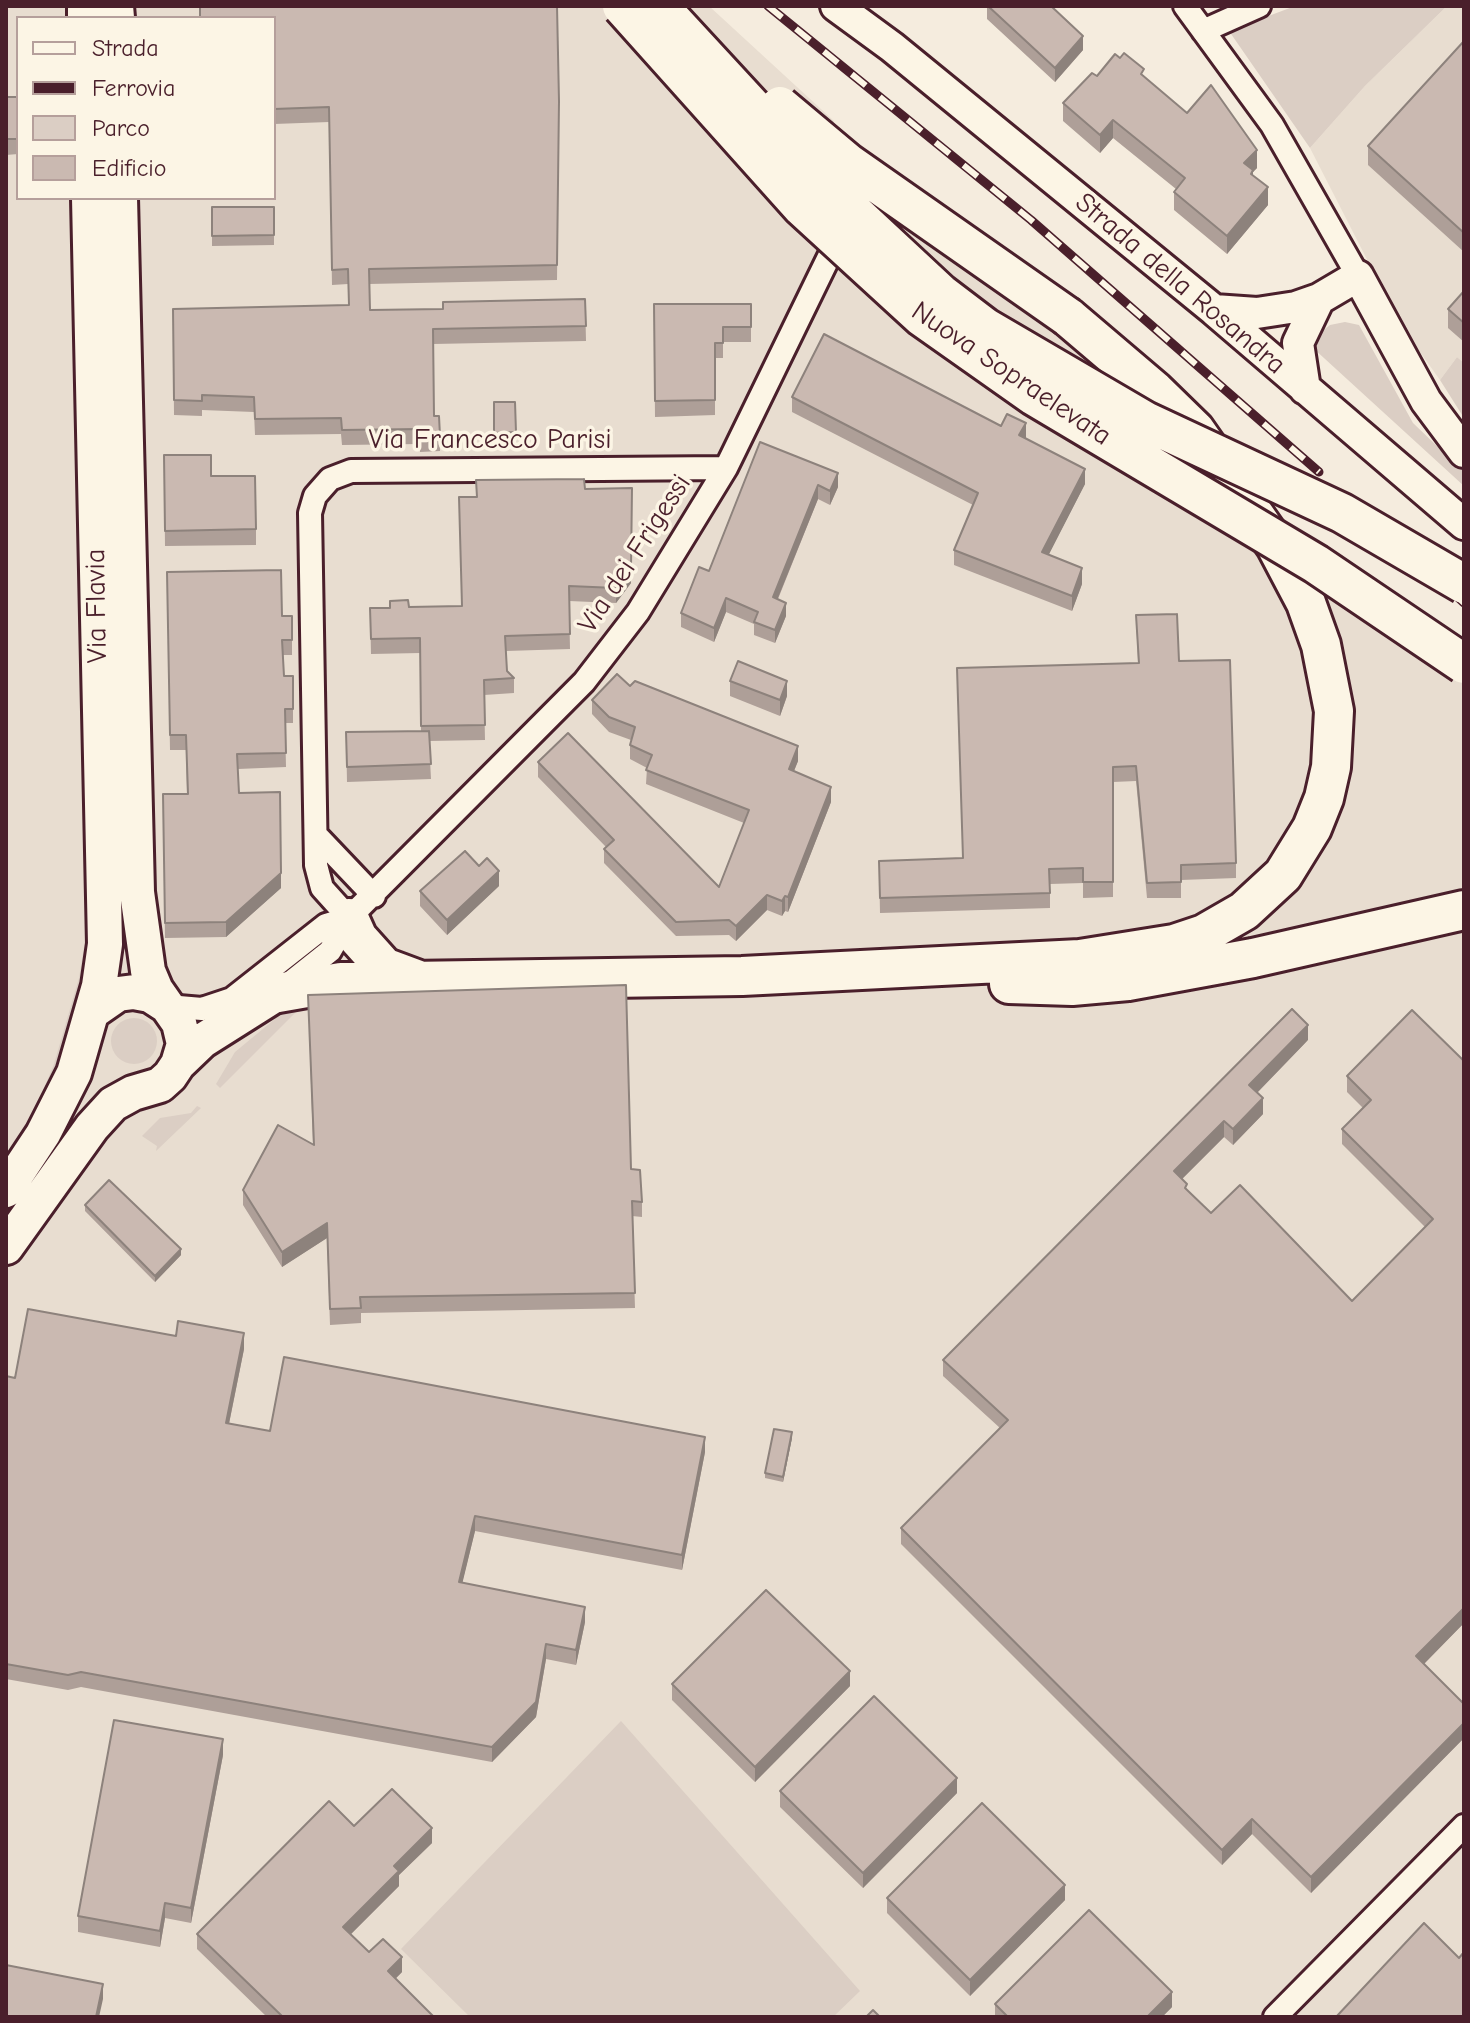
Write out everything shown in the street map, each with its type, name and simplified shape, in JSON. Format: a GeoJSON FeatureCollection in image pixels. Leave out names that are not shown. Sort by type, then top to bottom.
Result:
{"type":"FeatureCollection","features":[{"type":"Feature","properties":{"kind":"highway","name":"Nuova Sopraelevata"},"geometry":{"type":"LineString","coordinates":[[622,6],[802,207],[922,317],[1034,396],[1316,564],[1464,664]]}},
{"type":"Feature","properties":{"kind":"highway","name":"Nuova Sopraelevata"},"geometry":{"type":"LineString","coordinates":[[659,6],[825,186],[940,293],[986,328],[1145,421],[1342,513],[1464,584]]}},
{"type":"Feature","properties":{"kind":"highway"},"geometry":{"type":"LineString","coordinates":[[278,993],[341,982],[1023,973],[1080,959],[1174,944],[1226,923],[1283,875],[1312,828],[1324,798],[1334,738],[1329,679],[1306,603],[1276,546],[1195,430],[1155,391],[1068,317],[805,129],[675,6]]}},
{"type":"Feature","properties":{"kind":"highway"},"geometry":{"type":"LineString","coordinates":[[362,907],[358,938],[384,967],[424,981]]}},
{"type":"Feature","properties":{"kind":"highway"},"geometry":{"type":"LineString","coordinates":[[1023,973],[1072,986],[1159,976],[1464,910]]}},
{"type":"Feature","properties":{"kind":"main road","name":"Strada della Rosandra"},"geometry":{"type":"LineString","coordinates":[[836,6],[892,47],[1214,310],[1464,524]]}},
{"type":"Feature","properties":{"kind":"main road","name":"Strada della Rosandra"},"geometry":{"type":"LineString","coordinates":[[850,6],[892,47]]}},
{"type":"Feature","properties":{"kind":"main road","name":"Via Flavia"},"geometry":{"type":"LineString","coordinates":[[6,1190],[43,1134],[74,1073],[105,944],[89,200]]}},
{"type":"Feature","properties":{"kind":"main road","name":"Via Flavia"},"geometry":{"type":"LineString","coordinates":[[120,200],[137,892],[148,971],[182,1033],[178,1064]]}},
{"type":"Feature","properties":{"kind":"main road"},"geometry":{"type":"LineString","coordinates":[[1214,310],[1257,313],[1319,299],[1358,276],[1426,401],[1464,452]]}},
{"type":"Feature","properties":{"kind":"main road"},"geometry":{"type":"LineString","coordinates":[[1305,389],[1298,343],[1319,299]]}},
{"type":"Feature","properties":{"kind":"main road"},"geometry":{"type":"LineString","coordinates":[[133,1093],[99,1081],[85,1057],[87,1028],[118,994],[134,992],[150,995],[167,1006]]}},
{"type":"Feature","properties":{"kind":"main road"},"geometry":{"type":"LineString","coordinates":[[6,1247],[92,1127],[113,1104],[133,1093],[160,1085],[202,1041],[278,993]]}},
{"type":"Feature","properties":{"kind":"street"},"geometry":{"type":"LineString","coordinates":[[1185,6],[1272,125],[1358,276]]}},
{"type":"Feature","properties":{"kind":"street"},"geometry":{"type":"LineString","coordinates":[[1203,31],[1259,6]]}},
{"type":"Feature","properties":{"kind":"street","name":"Via dei Frigessi"},"geometry":{"type":"LineString","coordinates":[[278,993],[330,951],[362,907],[584,682],[638,612],[726,468],[879,157]]}},
{"type":"Feature","properties":{"kind":"street","name":"Via Francesco Parisi"},"geometry":{"type":"LineString","coordinates":[[362,907],[322,888],[316,865],[310,513],[315,496],[330,479],[351,471],[726,468]]}},
{"type":"Feature","properties":{"kind":"street"},"geometry":{"type":"LineString","coordinates":[[317,836],[362,907]]}},
{"type":"Feature","properties":{"kind":"street","name":"Via dei Frigessi"},"geometry":{"type":"LineString","coordinates":[[167,1006],[202,1009],[224,1003],[247,990],[326,925],[362,907]]}},
{"type":"Feature","properties":{"kind":"street"},"geometry":{"type":"LineString","coordinates":[[1275,2017],[1464,1826]]}},
{"type":"Feature","properties":{"kind":"shaded area"},"geometry":{"type":"Polygon","coordinates":[[[6,6],[709,6],[834,121],[831,133],[892,170],[1166,417],[1464,673],[1464,2017],[6,2017],[6,6]]]}},
{"type":"Feature","properties":{"kind":"shaded area"},"geometry":{"type":"Polygon","coordinates":[[[1447,6],[1464,6],[1464,363],[1457,357],[1440,380],[1400,324],[1310,148],[1365,86],[1447,6]]]}},
{"type":"Feature","properties":{"kind":"green space"},"geometry":{"type":"Polygon","coordinates":[[[1295,6],[1447,6],[1365,86],[1310,148],[1229,31],[1295,6]]]}},
{"type":"Feature","properties":{"kind":"green space"},"geometry":{"type":"Polygon","coordinates":[[[1345,322],[1359,325],[1413,423],[1464,472],[1464,486],[1313,348],[1317,335],[1330,325],[1345,322]]]}},
{"type":"Feature","properties":{"kind":"green space"},"geometry":{"type":"Polygon","coordinates":[[[1457,357],[1464,363],[1464,418],[1440,380],[1457,357]]]}},
{"type":"Feature","properties":{"kind":"green space"},"geometry":{"type":"Polygon","coordinates":[[[90,910],[94,911],[82,998],[68,1021],[64,1061],[36,1123],[31,1120],[54,1064],[79,978],[90,910]]]}},
{"type":"Feature","properties":{"kind":"green space"},"geometry":{"type":"Polygon","coordinates":[[[283,1000],[296,1012],[220,1088],[216,1084],[235,1052],[275,1019],[268,1010],[283,1000]]]}},
{"type":"Feature","properties":{"kind":"green space"},"geometry":{"type":"Polygon","coordinates":[[[134,1018],[150,1025],[157,1041],[150,1057],[134,1064],[118,1057],[111,1041],[118,1025],[134,1018]]]}},
{"type":"Feature","properties":{"kind":"green space"},"geometry":{"type":"Polygon","coordinates":[[[197,1106],[201,1108],[156,1151],[157,1146],[142,1136],[160,1118],[191,1113],[197,1106]]]}},
{"type":"Feature","properties":{"kind":"green space"},"geometry":{"type":"Polygon","coordinates":[[[621,1721],[860,1991],[833,2017],[470,2017],[401,1949],[621,1721]]]}},
{"type":"Feature","properties":{"kind":"building"},"geometry":{"type":"Polygon","coordinates":[[[200,6],[557,6],[557,265],[369,269],[370,310],[443,309],[443,302],[585,299],[586,326],[433,329],[434,416],[439,416],[440,436],[420,437],[420,429],[342,430],[341,418],[255,419],[254,397],[202,395],[202,401],[174,400],[173,309],[349,305],[348,269],[332,270],[329,107],[276,109],[276,16],[200,16],[200,6]]]}},
{"type":"Feature","properties":{"kind":"building"},"geometry":{"type":"Polygon","coordinates":[[[988,6],[1051,6],[1083,36],[1055,68],[988,6]]]}},
{"type":"Feature","properties":{"kind":"building"},"geometry":{"type":"Polygon","coordinates":[[[1464,41],[1464,233],[1368,146],[1464,41]]]}},
{"type":"Feature","properties":{"kind":"building"},"geometry":{"type":"Polygon","coordinates":[[[1124,53],[1144,69],[1141,74],[1187,113],[1211,85],[1257,150],[1244,163],[1253,170],[1251,174],[1268,187],[1227,236],[1174,192],[1185,178],[1113,120],[1100,135],[1063,103],[1092,73],[1097,76],[1115,54],[1120,58],[1124,53]]]}},
{"type":"Feature","properties":{"kind":"building"},"geometry":{"type":"Polygon","coordinates":[[[6,97],[16,97],[16,139],[6,139],[6,97]]]}},
{"type":"Feature","properties":{"kind":"building"},"geometry":{"type":"Polygon","coordinates":[[[212,207],[274,207],[274,235],[212,236],[212,207]]]}},
{"type":"Feature","properties":{"kind":"building"},"geometry":{"type":"Polygon","coordinates":[[[1464,291],[1464,323],[1448,309],[1464,291]]]}},
{"type":"Feature","properties":{"kind":"building"},"geometry":{"type":"Polygon","coordinates":[[[654,304],[751,304],[751,327],[723,327],[723,343],[715,343],[715,400],[655,401],[654,304]]]}},
{"type":"Feature","properties":{"kind":"building"},"geometry":{"type":"Polygon","coordinates":[[[824,334],[1001,426],[1007,414],[1026,423],[1019,435],[1085,469],[1042,552],[1082,568],[1072,596],[954,550],[978,493],[792,397],[824,334]]]}},
{"type":"Feature","properties":{"kind":"building"},"geometry":{"type":"Polygon","coordinates":[[[494,402],[515,402],[516,432],[494,433],[494,402]]]}},
{"type":"Feature","properties":{"kind":"building"},"geometry":{"type":"Polygon","coordinates":[[[760,442],[838,473],[830,491],[818,485],[773,597],[786,603],[775,630],[754,622],[758,612],[726,598],[714,628],[681,613],[699,567],[709,571],[760,442]]]}},
{"type":"Feature","properties":{"kind":"building"},"geometry":{"type":"Polygon","coordinates":[[[164,455],[211,455],[211,476],[255,476],[256,529],[165,531],[164,455]]]}},
{"type":"Feature","properties":{"kind":"building"},"geometry":{"type":"Polygon","coordinates":[[[584,479],[585,489],[632,488],[631,568],[616,588],[569,586],[570,634],[505,636],[507,671],[514,678],[484,680],[485,725],[421,726],[420,638],[371,639],[370,608],[390,608],[390,601],[408,600],[409,607],[462,606],[459,497],[477,497],[476,480],[584,479]]]}},
{"type":"Feature","properties":{"kind":"building"},"geometry":{"type":"Polygon","coordinates":[[[281,570],[282,616],[292,616],[292,640],[282,640],[284,676],[293,676],[293,709],[285,709],[286,753],[237,754],[239,793],[280,792],[281,873],[226,922],[165,923],[163,794],[188,794],[186,735],[170,735],[167,572],[281,570]]]}},
{"type":"Feature","properties":{"kind":"building"},"geometry":{"type":"Polygon","coordinates":[[[1177,614],[1179,661],[1230,660],[1236,863],[1181,865],[1181,882],[1147,883],[1136,766],[1113,767],[1113,882],[1083,882],[1083,868],[1049,869],[1050,893],[880,898],[879,861],[963,858],[957,668],[1139,663],[1136,615],[1177,614]]]}},
{"type":"Feature","properties":{"kind":"building"},"geometry":{"type":"Polygon","coordinates":[[[738,661],[787,681],[780,700],[730,681],[738,661]]]}},
{"type":"Feature","properties":{"kind":"building"},"geometry":{"type":"Polygon","coordinates":[[[617,674],[630,686],[635,681],[798,746],[789,769],[831,787],[788,897],[785,896],[782,901],[767,895],[736,926],[729,920],[676,922],[604,849],[614,840],[538,762],[568,733],[719,887],[749,810],[646,770],[652,755],[630,745],[635,727],[609,717],[592,700],[617,674]]]}},
{"type":"Feature","properties":{"kind":"building"},"geometry":{"type":"Polygon","coordinates":[[[429,731],[431,764],[347,767],[346,732],[429,731]]]}},
{"type":"Feature","properties":{"kind":"building"},"geometry":{"type":"Polygon","coordinates":[[[465,851],[479,866],[487,858],[499,871],[447,920],[420,891],[465,851]]]}},
{"type":"Feature","properties":{"kind":"building"},"geometry":{"type":"Polygon","coordinates":[[[626,985],[631,1169],[640,1170],[642,1202],[632,1201],[635,1293],[360,1297],[361,1308],[330,1309],[327,1223],[282,1252],[243,1190],[278,1125],[314,1145],[308,995],[626,985]]]}},
{"type":"Feature","properties":{"kind":"building"},"geometry":{"type":"Polygon","coordinates":[[[1292,1009],[1308,1025],[1249,1085],[1263,1098],[1233,1129],[1224,1121],[1174,1171],[1187,1184],[1185,1188],[1211,1213],[1240,1185],[1352,1301],[1433,1219],[1342,1129],[1371,1100],[1347,1076],[1412,1010],[1464,1061],[1464,1608],[1416,1656],[1464,1704],[1464,1723],[1311,1877],[1252,1819],[1222,1850],[901,1528],[1008,1420],[943,1360],[1292,1009]]]}},
{"type":"Feature","properties":{"kind":"building"},"geometry":{"type":"Polygon","coordinates":[[[109,1180],[181,1249],[155,1276],[85,1205],[109,1180]]]}},
{"type":"Feature","properties":{"kind":"building"},"geometry":{"type":"Polygon","coordinates":[[[28,1309],[176,1336],[178,1321],[244,1333],[226,1423],[270,1431],[284,1357],[705,1437],[682,1555],[475,1516],[459,1582],[585,1607],[576,1650],[546,1644],[536,1702],[492,1747],[81,1672],[68,1675],[6,1664],[6,1376],[15,1378],[28,1309]]]}},
{"type":"Feature","properties":{"kind":"building"},"geometry":{"type":"Polygon","coordinates":[[[774,1429],[792,1432],[783,1477],[765,1473],[774,1429]]]}},
{"type":"Feature","properties":{"kind":"building"},"geometry":{"type":"Polygon","coordinates":[[[766,1590],[850,1671],[755,1767],[672,1684],[766,1590]]]}},
{"type":"Feature","properties":{"kind":"building"},"geometry":{"type":"Polygon","coordinates":[[[874,1696],[957,1778],[863,1873],[780,1791],[874,1696]]]}},
{"type":"Feature","properties":{"kind":"building"},"geometry":{"type":"Polygon","coordinates":[[[114,1720],[223,1739],[191,1908],[165,1903],[160,1931],[78,1916],[114,1720]]]}},
{"type":"Feature","properties":{"kind":"building"},"geometry":{"type":"Polygon","coordinates":[[[392,1789],[432,1828],[394,1866],[399,1871],[343,1927],[369,1952],[383,1939],[402,1957],[388,1971],[434,2017],[283,2017],[197,1934],[329,1801],[354,1826],[392,1789]]]}},
{"type":"Feature","properties":{"kind":"building"},"geometry":{"type":"Polygon","coordinates":[[[982,1803],[1065,1885],[970,1980],[887,1898],[982,1803]]]}},
{"type":"Feature","properties":{"kind":"building"},"geometry":{"type":"Polygon","coordinates":[[[1089,1910],[1172,1992],[1147,2017],[1008,2017],[995,2004],[1089,1910]]]}},
{"type":"Feature","properties":{"kind":"building"},"geometry":{"type":"Polygon","coordinates":[[[1424,1923],[1459,1958],[1464,1952],[1464,2017],[1336,2017],[1424,1923]]]}},
{"type":"Feature","properties":{"kind":"building"},"geometry":{"type":"Polygon","coordinates":[[[6,1965],[103,1984],[96,2017],[6,2017],[6,1965]]]}},
{"type":"Feature","properties":{"kind":"building"},"geometry":{"type":"Polygon","coordinates":[[[873,2010],[880,2017],[866,2017],[873,2010]]]}},
{"type":"Feature","properties":{"kind":"railway"},"geometry":{"type":"LineString","coordinates":[[768,6],[1031,220],[1319,472]]}},
{"type":"Feature","properties":{"kind":"railway"},"geometry":{"type":"LineString","coordinates":[[1428,570],[1464,603]]}}]}
